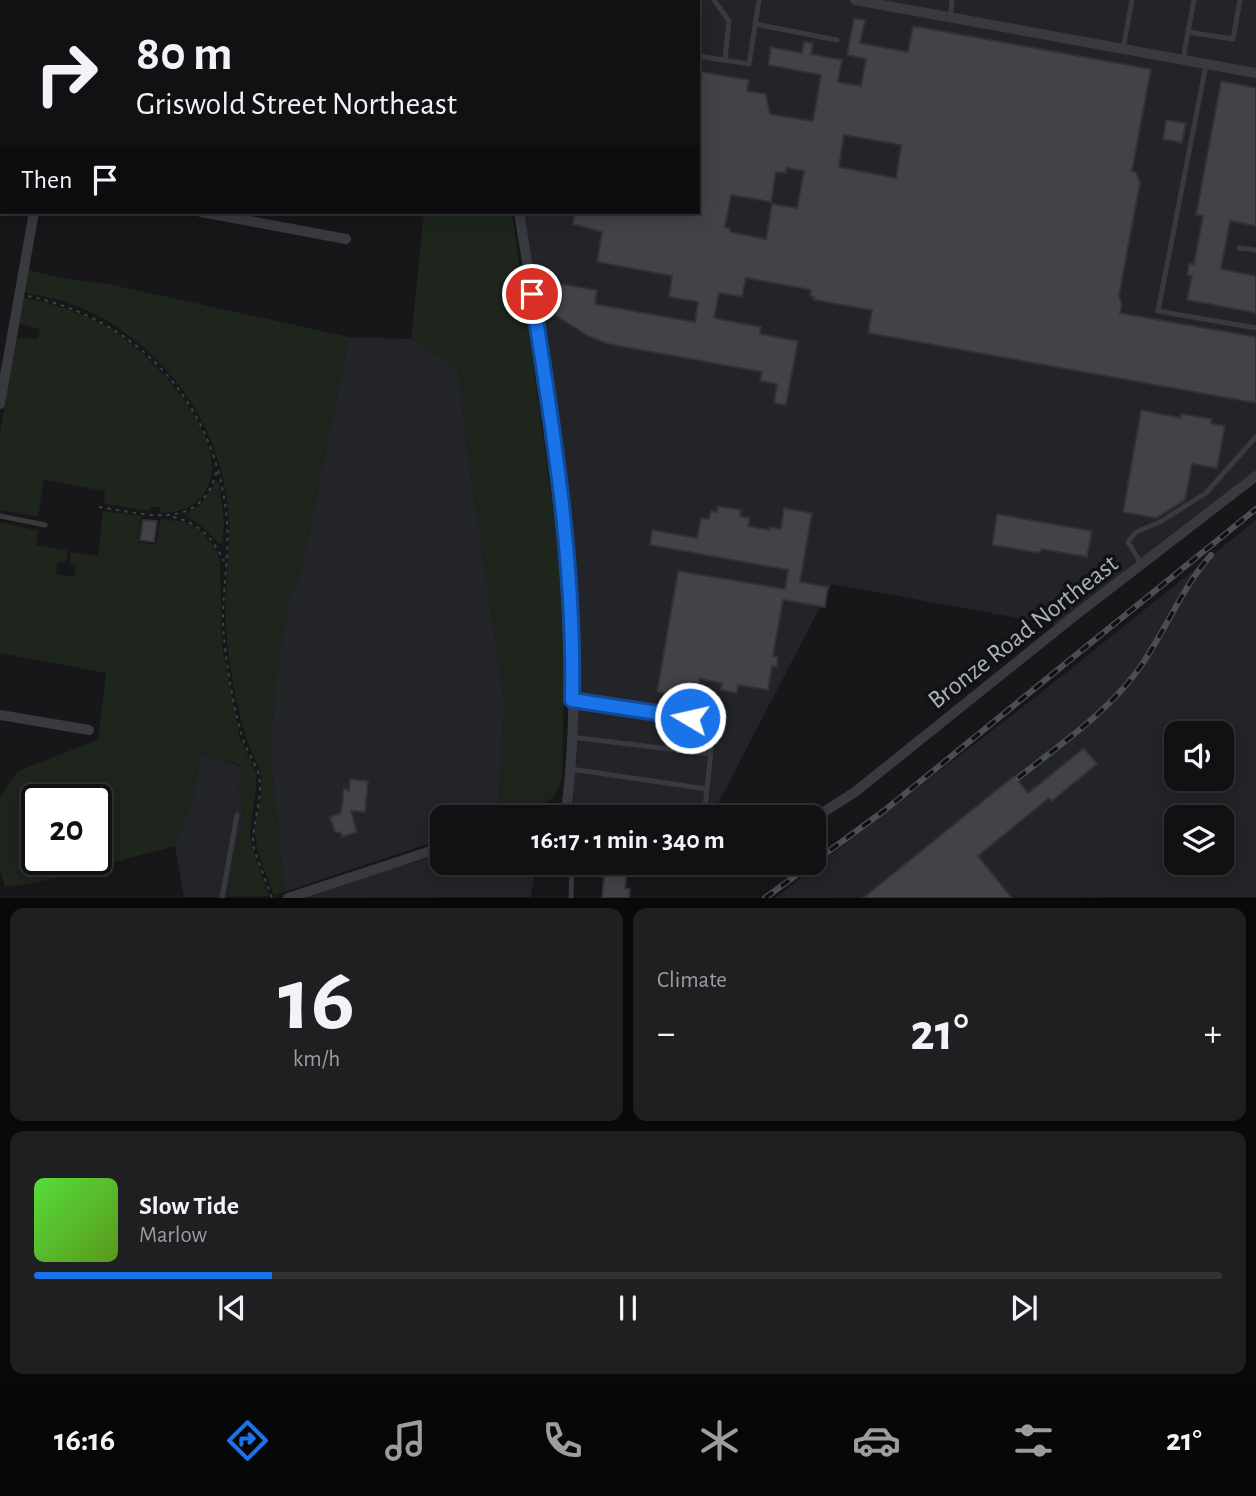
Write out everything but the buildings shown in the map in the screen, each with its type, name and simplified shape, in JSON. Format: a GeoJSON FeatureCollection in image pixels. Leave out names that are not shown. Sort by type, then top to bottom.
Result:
{"type":"FeatureCollection","features":[{"type":"Feature","properties":{"kind":"street"},"geometry":{"type":"LineString","coordinates":[[855,0],[880,2],[950,18],[1256,72]]}},
{"type":"Feature","properties":{"kind":"street"},"geometry":{"type":"LineString","coordinates":[[0,404],[4,350],[19,294],[34,214]]}},
{"type":"Feature","properties":{"kind":"street"},"geometry":{"type":"LineString","coordinates":[[519,214],[567,538],[572,620],[572,700],[571,769],[567,805]]}},
{"type":"Feature","properties":{"kind":"street"},"geometry":{"type":"LineString","coordinates":[[237,215],[346,239]]}},
{"type":"Feature","properties":{"kind":"street","name":"Bronze Road Northeast"},"geometry":{"type":"LineString","coordinates":[[826,810],[855,792],[1256,476]]}},
{"type":"Feature","properties":{"kind":"street"},"geometry":{"type":"LineString","coordinates":[[0,715],[89,730]]}},
{"type":"Feature","properties":{"kind":"street"},"geometry":{"type":"LineString","coordinates":[[288,898],[430,851]]}},
{"type":"Feature","properties":{"kind":"lane"},"geometry":{"type":"LineString","coordinates":[[714,0],[729,21],[725,60]]}},
{"type":"Feature","properties":{"kind":"lane"},"geometry":{"type":"LineString","coordinates":[[700,56],[749,64],[759,0]]}},
{"type":"Feature","properties":{"kind":"lane"},"geometry":{"type":"LineString","coordinates":[[950,18],[952,0]]}},
{"type":"Feature","properties":{"kind":"lane"},"geometry":{"type":"LineString","coordinates":[[1123,49],[1132,0]]}},
{"type":"Feature","properties":{"kind":"lane"},"geometry":{"type":"LineString","coordinates":[[1183,60],[1194,0]]}},
{"type":"Feature","properties":{"kind":"lane"},"geometry":{"type":"LineString","coordinates":[[1188,32],[1233,39],[1240,0]]}},
{"type":"Feature","properties":{"kind":"lane"},"geometry":{"type":"LineString","coordinates":[[755,24],[837,40]]}},
{"type":"Feature","properties":{"kind":"lane"},"geometry":{"type":"LineString","coordinates":[[1206,64],[1158,311],[1256,328]]}},
{"type":"Feature","properties":{"kind":"lane"},"geometry":{"type":"LineString","coordinates":[[1239,247],[1256,250]]}},
{"type":"Feature","properties":{"kind":"lane"},"geometry":{"type":"LineString","coordinates":[[1142,565],[1128,542],[1136,532],[1160,522],[1206,493],[1256,437]]}},
{"type":"Feature","properties":{"kind":"lane"},"geometry":{"type":"LineString","coordinates":[[0,516],[45,525]]}},
{"type":"Feature","properties":{"kind":"lane"},"geometry":{"type":"LineString","coordinates":[[572,700],[714,722],[705,805]]}},
{"type":"Feature","properties":{"kind":"lane"},"geometry":{"type":"LineString","coordinates":[[571,737],[711,754]]}},
{"type":"Feature","properties":{"kind":"lane"},"geometry":{"type":"LineString","coordinates":[[571,769],[707,789]]}},
{"type":"Feature","properties":{"kind":"lane"},"geometry":{"type":"LineString","coordinates":[[222,898],[237,815]]}},
{"type":"Feature","properties":{"kind":"lane"},"geometry":{"type":"LineString","coordinates":[[571,898],[572,875]]}},
{"type":"Feature","properties":{"kind":"path"},"geometry":{"type":"LineString","coordinates":[[19,294],[74,308],[135,343],[158,364],[188,401],[206,435],[218,467],[227,524],[224,640],[241,730],[259,775],[254,849],[272,898]]}},
{"type":"Feature","properties":{"kind":"path"},"geometry":{"type":"LineString","coordinates":[[172,516],[188,511],[199,503],[208,493],[218,467]]}},
{"type":"Feature","properties":{"kind":"path"},"geometry":{"type":"LineString","coordinates":[[99,507],[172,516],[188,521],[202,528],[216,544],[225,563]]}},
{"type":"Feature","properties":{"kind":"shaded area"},"geometry":{"type":"Polygon","coordinates":[[[700,0],[1256,0],[1256,476],[1062,626],[832,584],[717,805],[566,805],[573,662],[567,538],[519,214],[700,214],[700,0]]]}},
{"type":"Feature","properties":{"kind":"shaded area"},"geometry":{"type":"Polygon","coordinates":[[[424,214],[512,214],[557,538],[565,643],[562,779],[556,793],[541,805],[500,805],[505,703],[468,453],[459,369],[411,339],[424,214]]]}},
{"type":"Feature","properties":{"kind":"shaded area"},"geometry":{"type":"Polygon","coordinates":[[[28,270],[108,284],[349,337],[300,573],[288,602],[275,686],[270,755],[284,892],[274,895],[255,837],[262,783],[242,725],[229,655],[226,615],[229,522],[225,487],[216,453],[202,421],[161,364],[135,340],[106,320],[74,305],[23,292],[28,270]]]}},
{"type":"Feature","properties":{"kind":"shaded area"},"geometry":{"type":"Polygon","coordinates":[[[22,297],[65,309],[106,326],[145,355],[161,372],[192,412],[204,434],[211,456],[211,477],[199,500],[184,509],[160,513],[160,507],[150,507],[150,511],[104,504],[105,491],[44,480],[38,517],[0,510],[0,433],[16,338],[38,339],[40,329],[18,323],[22,297]]]}},
{"type":"Feature","properties":{"kind":"shaded area"},"geometry":{"type":"Polygon","coordinates":[[[349,337],[411,339],[459,369],[468,453],[505,703],[500,805],[430,805],[430,843],[284,892],[270,755],[275,685],[288,602],[300,573],[349,337]]]}},
{"type":"Feature","properties":{"kind":"shaded area"},"geometry":{"type":"Polygon","coordinates":[[[216,481],[219,483],[224,521],[222,544],[185,515],[201,504],[216,481]]]}},
{"type":"Feature","properties":{"kind":"shaded area"},"geometry":{"type":"Polygon","coordinates":[[[103,511],[141,516],[138,542],[156,545],[160,519],[185,522],[200,530],[215,548],[220,560],[222,646],[240,738],[256,773],[250,833],[252,847],[269,896],[227,897],[244,812],[238,783],[244,771],[236,763],[200,755],[192,800],[175,846],[112,863],[112,784],[21,784],[21,875],[65,875],[5,887],[0,869],[0,797],[18,771],[98,740],[106,673],[0,653],[0,522],[38,531],[36,545],[68,551],[65,563],[58,562],[56,574],[74,577],[76,566],[70,564],[71,552],[98,556],[103,511]]]}},
{"type":"Feature","properties":{"kind":"shaded area"},"geometry":{"type":"Polygon","coordinates":[[[1256,520],[1256,897],[775,898],[805,875],[826,875],[826,859],[1042,692],[1256,520]]]}},
{"type":"Feature","properties":{"kind":"shaded area"},"geometry":{"type":"Polygon","coordinates":[[[200,755],[236,764],[244,771],[238,783],[244,812],[227,897],[184,897],[175,846],[192,800],[200,755]]]}},
{"type":"Feature","properties":{"kind":"shaded area"},"geometry":{"type":"Polygon","coordinates":[[[430,858],[430,875],[534,875],[531,897],[290,898],[430,858]]]}},
{"type":"Feature","properties":{"kind":"railway"},"geometry":{"type":"LineString","coordinates":[[826,853],[885,810],[1256,509]]}},
{"type":"Feature","properties":{"kind":"railway"},"geometry":{"type":"LineString","coordinates":[[1018,778],[1080,729],[1123,689],[1145,659],[1190,583],[1211,555]]}},
{"type":"Feature","properties":{"kind":"railway"},"geometry":{"type":"LineString","coordinates":[[765,898],[797,875]]}},
{"type":"Feature","properties":{"kind":"route"},"geometry":{"type":"LineString","coordinates":[[532,294],[567,538],[572,606],[572,700],[690,718]]}}]}
